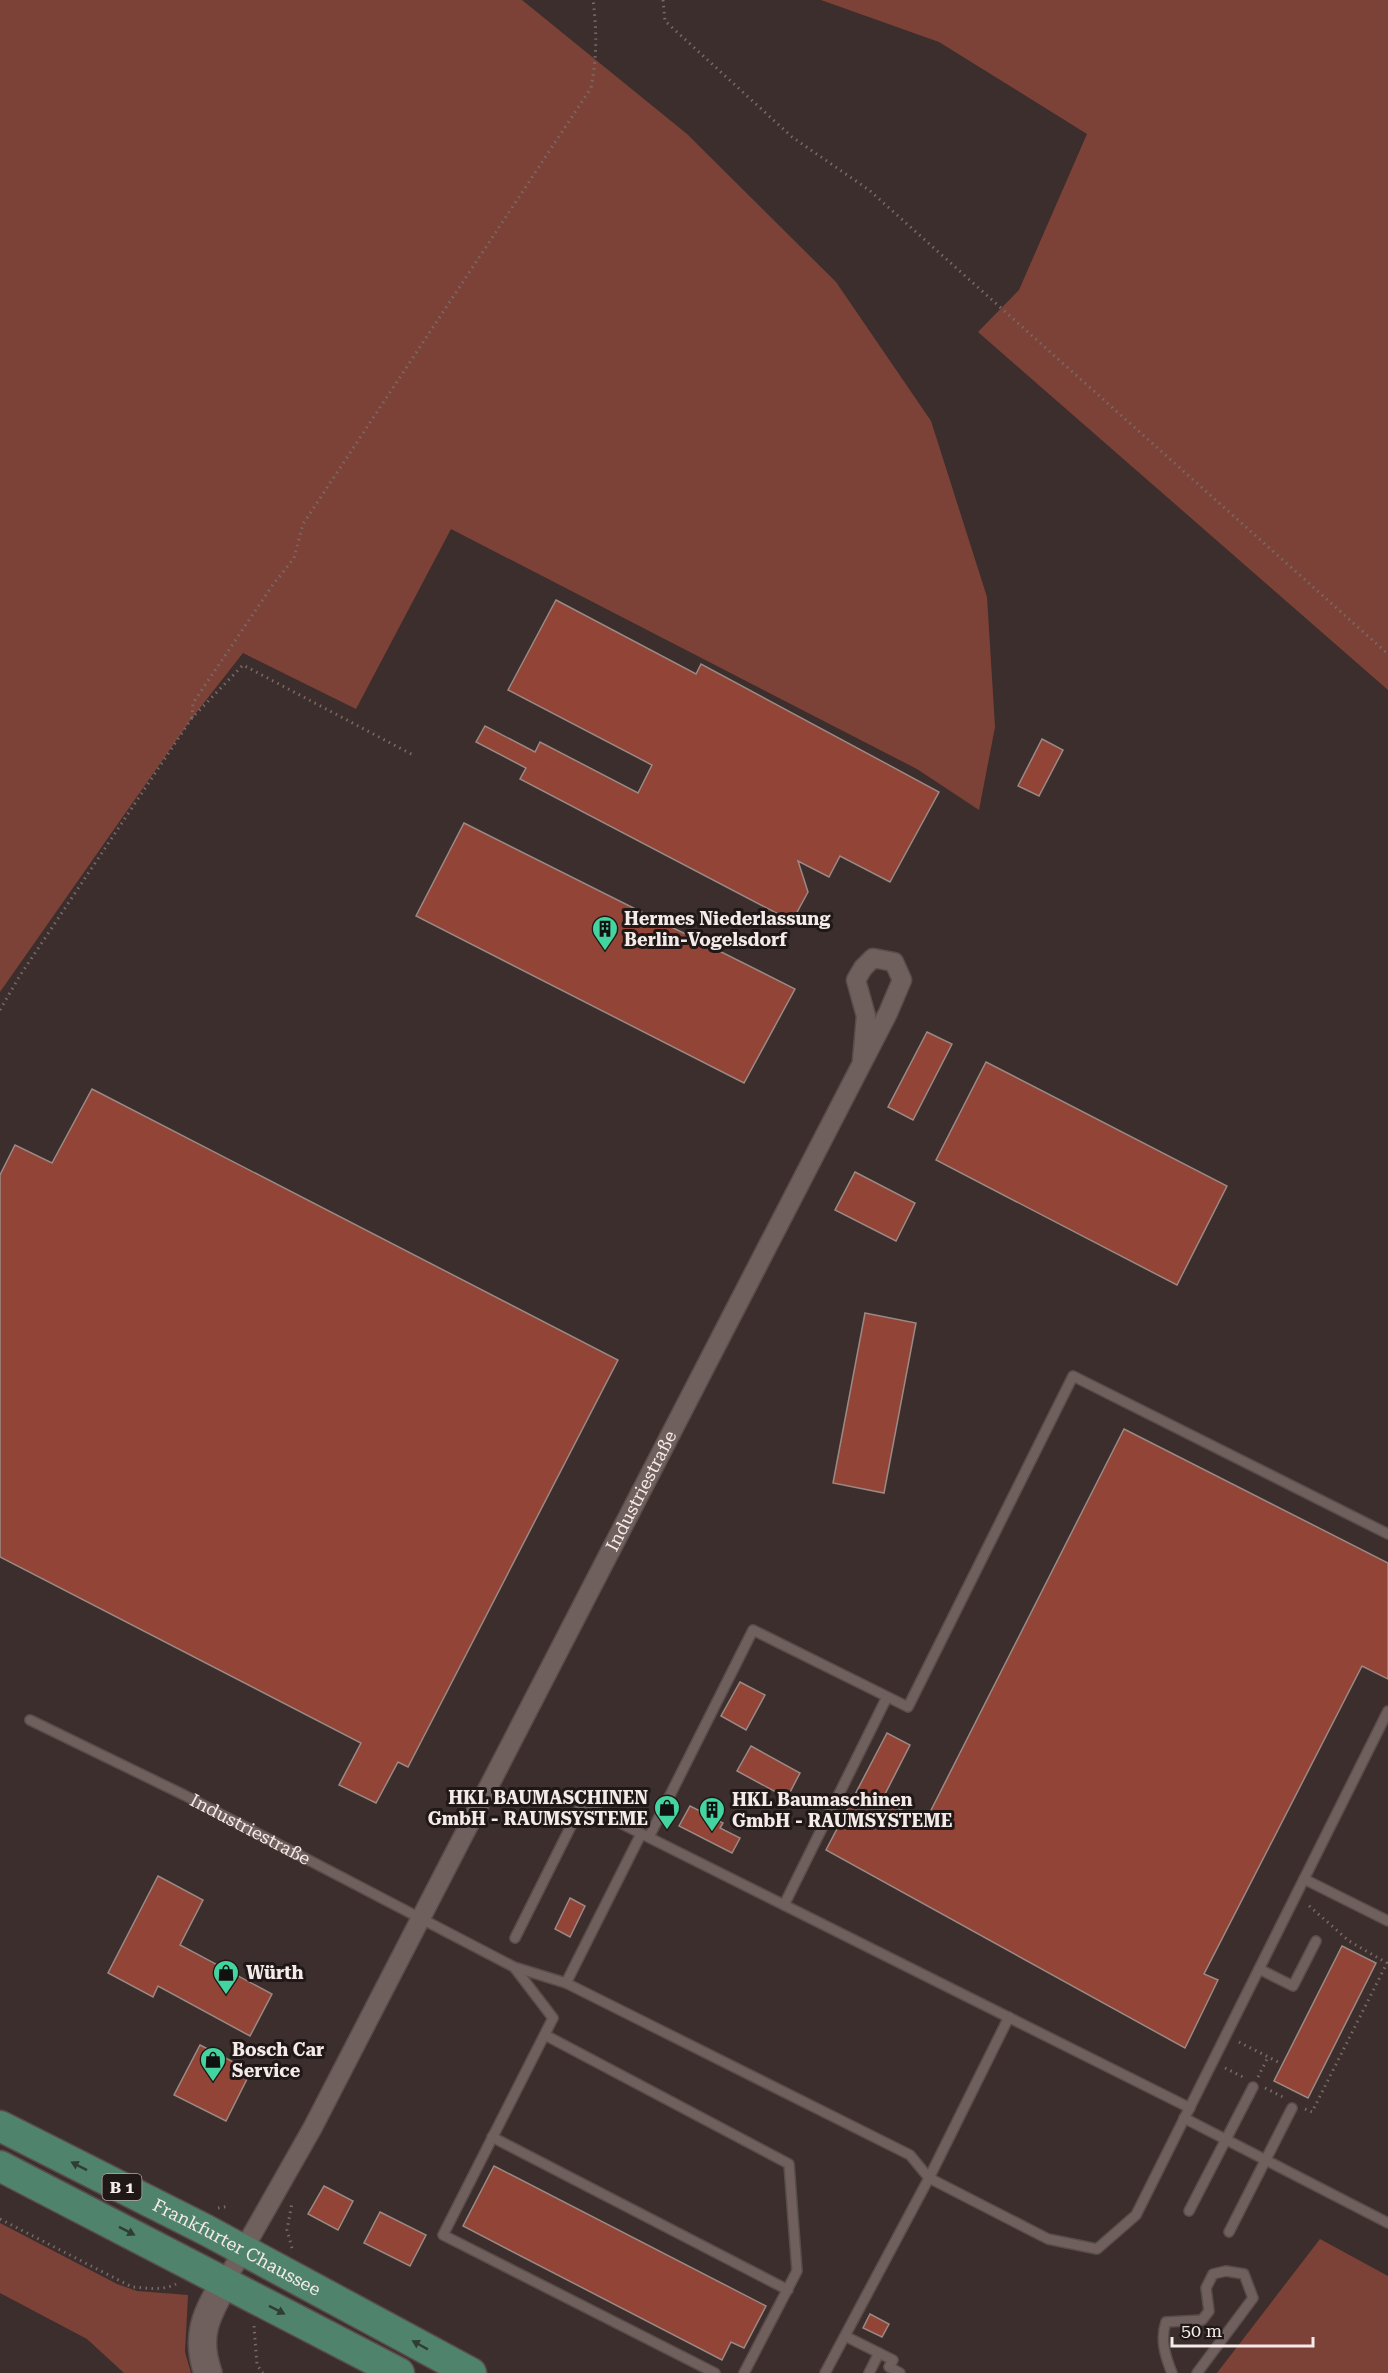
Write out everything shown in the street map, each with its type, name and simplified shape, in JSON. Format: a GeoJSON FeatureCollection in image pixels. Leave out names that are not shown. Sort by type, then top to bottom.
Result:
{"type":"FeatureCollection","features":[{"type":"Feature","properties":{"kind":"main road","name":"Frankfurter Chaussee"},"geometry":{"type":"LineString","coordinates":[[0,2126],[243,2250],[471,2373]]}},
{"type":"Feature","properties":{"kind":"main road","name":"Frankfurter Chaussee"},"geometry":{"type":"LineString","coordinates":[[0,2166],[399,2373]]}},
{"type":"Feature","properties":{"kind":"street","name":"Industriestraße"},"geometry":{"type":"LineString","coordinates":[[225,2282],[299,2154],[888,1013],[902,980],[894,962],[873,958],[856,980],[866,1016],[862,1061]]}},
{"type":"Feature","properties":{"kind":"street"},"geometry":{"type":"LineString","coordinates":[[208,2373],[201,2355],[202,2333],[209,2312],[225,2282]]}},
{"type":"Feature","properties":{"kind":"lane"},"geometry":{"type":"LineString","coordinates":[[566,1983],[753,1630],[908,1707],[1073,1376],[1388,1533]]}},
{"type":"Feature","properties":{"kind":"lane"},"geometry":{"type":"LineString","coordinates":[[784,1905],[887,1697]]}},
{"type":"Feature","properties":{"kind":"lane"},"geometry":{"type":"LineString","coordinates":[[419,1919],[514,1967],[566,1983],[910,2155],[929,2178],[1048,2239],[1097,2249],[1136,2215],[1388,1711]]}},
{"type":"Feature","properties":{"kind":"lane","name":"Industriestraße"},"geometry":{"type":"LineString","coordinates":[[30,1720],[80,1742],[419,1919]]}},
{"type":"Feature","properties":{"kind":"lane"},"geometry":{"type":"LineString","coordinates":[[515,1938],[582,1804],[1190,2108]]}},
{"type":"Feature","properties":{"kind":"lane"},"geometry":{"type":"LineString","coordinates":[[1304,1879],[1388,1921]]}},
{"type":"Feature","properties":{"kind":"lane"},"geometry":{"type":"LineString","coordinates":[[1259,1969],[1293,1986],[1316,1941]]}},
{"type":"Feature","properties":{"kind":"lane"},"geometry":{"type":"LineString","coordinates":[[514,1967],[553,2018],[443,2235],[715,2373]]}},
{"type":"Feature","properties":{"kind":"lane"},"geometry":{"type":"LineString","coordinates":[[825,2373],[929,2178],[1009,2017]]}},
{"type":"Feature","properties":{"kind":"lane"},"geometry":{"type":"LineString","coordinates":[[544,2035],[789,2164],[797,2271],[744,2373]]}},
{"type":"Feature","properties":{"kind":"lane"},"geometry":{"type":"LineString","coordinates":[[1189,2211],[1254,2085]]}},
{"type":"Feature","properties":{"kind":"lane"},"geometry":{"type":"LineString","coordinates":[[1229,2232],[1292,2108]]}},
{"type":"Feature","properties":{"kind":"lane"},"geometry":{"type":"LineString","coordinates":[[1184,2118],[1388,2223]]}},
{"type":"Feature","properties":{"kind":"lane"},"geometry":{"type":"LineString","coordinates":[[492,2138],[788,2289]]}},
{"type":"Feature","properties":{"kind":"lane"},"geometry":{"type":"LineString","coordinates":[[1172,2373],[1162,2333],[1166,2322],[1202,2320],[1209,2311],[1206,2288],[1213,2274],[1226,2271],[1244,2274],[1253,2298],[1197,2373]]}},
{"type":"Feature","properties":{"kind":"lane"},"geometry":{"type":"LineString","coordinates":[[845,2336],[893,2360],[889,2367],[900,2373]]}},
{"type":"Feature","properties":{"kind":"lane"},"geometry":{"type":"LineString","coordinates":[[869,2373],[879,2353]]}},
{"type":"Feature","properties":{"kind":"path"},"geometry":{"type":"LineString","coordinates":[[192,718],[193,703],[272,586],[294,558],[303,524],[591,88],[596,61],[597,29],[592,0]]}},
{"type":"Feature","properties":{"kind":"path"},"geometry":{"type":"LineString","coordinates":[[663,0],[665,21],[792,137],[869,190],[1388,654]]}},
{"type":"Feature","properties":{"kind":"path"},"geometry":{"type":"LineString","coordinates":[[0,1010],[26,967],[192,718],[243,665],[413,755]]}},
{"type":"Feature","properties":{"kind":"path"},"geometry":{"type":"LineString","coordinates":[[1297,1894],[1319,1917],[1348,1941],[1387,1964],[1312,2112],[1303,2108]]}},
{"type":"Feature","properties":{"kind":"path"},"geometry":{"type":"LineString","coordinates":[[1226,2035],[1282,2064]]}},
{"type":"Feature","properties":{"kind":"path"},"geometry":{"type":"LineString","coordinates":[[1254,2085],[1268,2057]]}},
{"type":"Feature","properties":{"kind":"path"},"geometry":{"type":"LineString","coordinates":[[1213,2061],[1254,2085],[1284,2098]]}},
{"type":"Feature","properties":{"kind":"path"},"geometry":{"type":"LineString","coordinates":[[218,2208],[229,2206]]}},
{"type":"Feature","properties":{"kind":"path"},"geometry":{"type":"LineString","coordinates":[[0,2219],[132,2287],[169,2288],[179,2283]]}},
{"type":"Feature","properties":{"kind":"path"},"geometry":{"type":"LineString","coordinates":[[288,2239],[292,2248]]}},
{"type":"Feature","properties":{"kind":"path"},"geometry":{"type":"LineString","coordinates":[[254,2320],[257,2365],[263,2373]]}},
{"type":"Feature","properties":{"kind":"shaded area"},"geometry":{"type":"Polygon","coordinates":[[[0,0],[522,0],[687,134],[836,282],[931,421],[987,597],[995,727],[979,810],[917,769],[451,529],[356,709],[243,653],[192,718],[0,992],[0,0]]]}},
{"type":"Feature","properties":{"kind":"shaded area"},"geometry":{"type":"Polygon","coordinates":[[[821,0],[1388,0],[1388,690],[978,332],[1019,290],[1087,134],[939,42],[821,0]]]}},
{"type":"Feature","properties":{"kind":"shaded area"},"geometry":{"type":"Polygon","coordinates":[[[0,2223],[117,2284],[137,2291],[188,2295],[185,2352],[191,2373],[124,2373],[87,2339],[0,2293],[0,2223]]]}},
{"type":"Feature","properties":{"kind":"shaded area"},"geometry":{"type":"Polygon","coordinates":[[[1320,2239],[1388,2276],[1388,2373],[1217,2373],[1320,2239]]]}},
{"type":"Feature","properties":{"kind":"building"},"geometry":{"type":"Polygon","coordinates":[[[556,600],[696,674],[701,664],[939,792],[890,882],[840,856],[829,877],[798,861],[808,892],[796,914],[784,917],[520,779],[526,768],[476,742],[485,726],[535,752],[540,742],[638,793],[652,765],[508,690],[556,600]]]}},
{"type":"Feature","properties":{"kind":"building"},"geometry":{"type":"Polygon","coordinates":[[[1042,739],[1063,750],[1039,796],[1018,786],[1042,739]]]}},
{"type":"Feature","properties":{"kind":"building","name":"Hermes Niederlassung Berlin-Vogelsdorf"},"geometry":{"type":"Polygon","coordinates":[[[464,823],[795,989],[744,1083],[416,916],[464,823]]]}},
{"type":"Feature","properties":{"kind":"building"},"geometry":{"type":"Polygon","coordinates":[[[927,1032],[952,1044],[913,1120],[888,1107],[927,1032]]]}},
{"type":"Feature","properties":{"kind":"building"},"geometry":{"type":"Polygon","coordinates":[[[986,1062],[1227,1186],[1177,1285],[936,1160],[986,1062]]]}},
{"type":"Feature","properties":{"kind":"building"},"geometry":{"type":"Polygon","coordinates":[[[92,1089],[618,1360],[408,1767],[398,1762],[376,1803],[339,1785],[361,1743],[0,1557],[0,1175],[15,1145],[52,1163],[92,1089]]]}},
{"type":"Feature","properties":{"kind":"building"},"geometry":{"type":"Polygon","coordinates":[[[855,1172],[915,1203],[896,1241],[835,1210],[855,1172]]]}},
{"type":"Feature","properties":{"kind":"building"},"geometry":{"type":"Polygon","coordinates":[[[865,1313],[916,1323],[884,1493],[833,1483],[865,1313]]]}},
{"type":"Feature","properties":{"kind":"building"},"geometry":{"type":"Polygon","coordinates":[[[1124,1429],[1388,1563],[1388,1679],[1362,1666],[1204,1974],[1218,1980],[1185,2048],[826,1850],[887,1733],[910,1745],[882,1800],[925,1822],[1124,1429]]]}},
{"type":"Feature","properties":{"kind":"building"},"geometry":{"type":"Polygon","coordinates":[[[740,1682],[765,1695],[746,1730],[721,1716],[740,1682]]]}},
{"type":"Feature","properties":{"kind":"building"},"geometry":{"type":"Polygon","coordinates":[[[751,1746],[800,1773],[787,1798],[737,1771],[751,1746]]]}},
{"type":"Feature","properties":{"kind":"building","name":"HKL Baumaschinen GmbH - RAUMSYSTEME"},"geometry":{"type":"Polygon","coordinates":[[[690,1806],[702,1812],[705,1821],[713,1818],[723,1823],[720,1828],[740,1838],[732,1853],[679,1826],[690,1806]]]}},
{"type":"Feature","properties":{"kind":"building"},"geometry":{"type":"Polygon","coordinates":[[[158,1876],[203,1900],[180,1945],[272,1994],[250,2036],[158,1986],[153,1997],[108,1973],[158,1876]]]}},
{"type":"Feature","properties":{"kind":"building"},"geometry":{"type":"Polygon","coordinates":[[[570,1898],[585,1906],[570,1937],[555,1929],[570,1898]]]}},
{"type":"Feature","properties":{"kind":"building"},"geometry":{"type":"Polygon","coordinates":[[[1342,1946],[1376,1963],[1308,2098],[1274,2081],[1342,1946]]]}},
{"type":"Feature","properties":{"kind":"building","name":"Bosch Car Service"},"geometry":{"type":"Polygon","coordinates":[[[200,2045],[251,2071],[226,2121],[174,2095],[200,2045]]]}},
{"type":"Feature","properties":{"kind":"building"},"geometry":{"type":"Polygon","coordinates":[[[494,2166],[766,2306],[744,2348],[731,2342],[722,2360],[463,2226],[494,2166]]]}},
{"type":"Feature","properties":{"kind":"building"},"geometry":{"type":"Polygon","coordinates":[[[324,2186],[353,2201],[338,2230],[308,2214],[324,2186]]]}},
{"type":"Feature","properties":{"kind":"building"},"geometry":{"type":"Polygon","coordinates":[[[380,2212],[426,2235],[410,2266],[364,2243],[380,2212]]]}},
{"type":"Feature","properties":{"kind":"building"},"geometry":{"type":"Polygon","coordinates":[[[870,2314],[889,2324],[882,2337],[863,2328],[870,2314]]]}},
{"type":"Feature","properties":{"kind":"place","name":"Hermes Niederlassung Berlin-Vogelsdorf"},"geometry":{"type":"Point","coordinates":[605,952]}},
{"type":"Feature","properties":{"kind":"place","name":"HKL BAUMASCHINEN GmbH - RAUMSYSTEME"},"geometry":{"type":"Point","coordinates":[667,1831]}},
{"type":"Feature","properties":{"kind":"place","name":"HKL Baumaschinen GmbH - RAUMSYSTEME"},"geometry":{"type":"Point","coordinates":[712,1833]}},
{"type":"Feature","properties":{"kind":"place","name":"Würth"},"geometry":{"type":"Point","coordinates":[226,1996]}},
{"type":"Feature","properties":{"kind":"place","name":"Bosch Car Service"},"geometry":{"type":"Point","coordinates":[213,2083]}}]}
